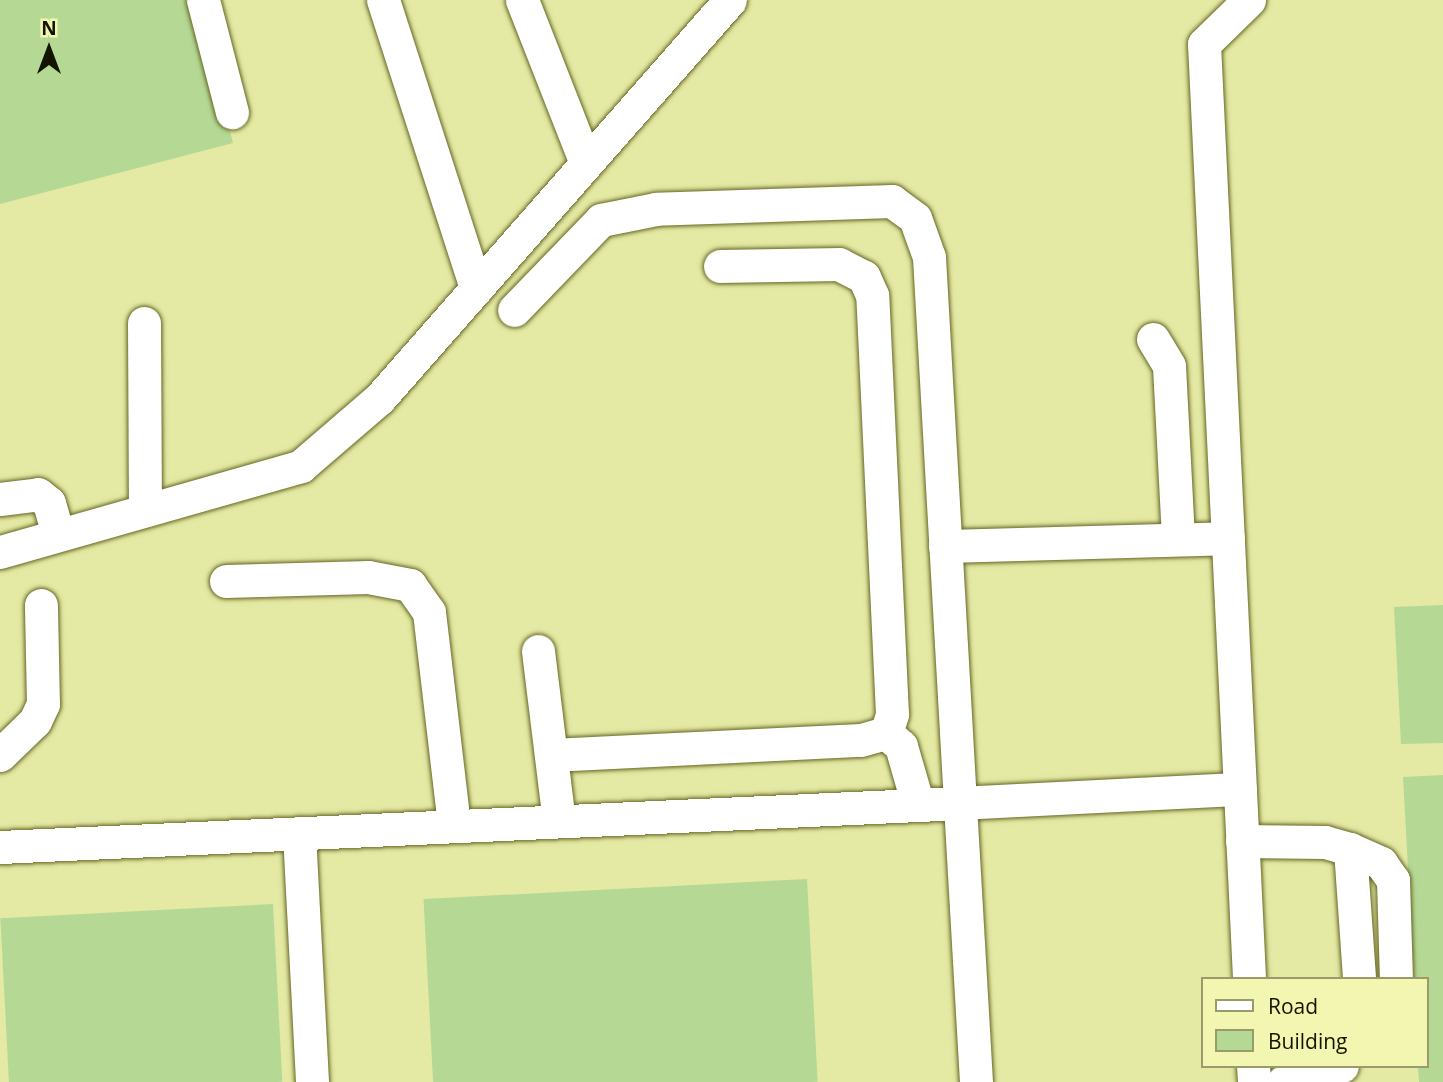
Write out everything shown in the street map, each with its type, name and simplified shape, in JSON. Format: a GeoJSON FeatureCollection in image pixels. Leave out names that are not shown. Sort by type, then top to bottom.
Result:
{"type":"FeatureCollection","features":[{"type":"Feature","properties":{"kind":"street"},"geometry":{"type":"LineString","coordinates":[[203,0],[232,112]]}},
{"type":"Feature","properties":{"kind":"street"},"geometry":{"type":"LineString","coordinates":[[383,0],[476,288]]}},
{"type":"Feature","properties":{"kind":"street"},"geometry":{"type":"LineString","coordinates":[[522,0],[586,163]]}},
{"type":"Feature","properties":{"kind":"street"},"geometry":{"type":"LineString","coordinates":[[0,552],[301,466],[379,399],[730,0]]}},
{"type":"Feature","properties":{"kind":"street"},"geometry":{"type":"LineString","coordinates":[[1249,0],[1204,44],[1249,977]]}},
{"type":"Feature","properties":{"kind":"street"},"geometry":{"type":"LineString","coordinates":[[514,310],[601,220],[656,209],[892,201],[915,218],[929,257],[976,1082]]}},
{"type":"Feature","properties":{"kind":"street"},"geometry":{"type":"LineString","coordinates":[[720,266],[839,264],[864,277],[872,295],[892,714],[886,733]]}},
{"type":"Feature","properties":{"kind":"street"},"geometry":{"type":"LineString","coordinates":[[144,323],[145,510]]}},
{"type":"Feature","properties":{"kind":"street"},"geometry":{"type":"LineString","coordinates":[[1153,339],[1169,366],[1178,539]]}},
{"type":"Feature","properties":{"kind":"street"},"geometry":{"type":"LineString","coordinates":[[0,499],[38,494],[49,503],[58,535]]}},
{"type":"Feature","properties":{"kind":"street"},"geometry":{"type":"LineString","coordinates":[[945,546],[1228,538]]}},
{"type":"Feature","properties":{"kind":"street"},"geometry":{"type":"LineString","coordinates":[[226,581],[368,577],[410,585],[429,612],[454,826]]}},
{"type":"Feature","properties":{"kind":"street"},"geometry":{"type":"LineString","coordinates":[[0,755],[35,721],[43,704],[41,605]]}},
{"type":"Feature","properties":{"kind":"street"},"geometry":{"type":"LineString","coordinates":[[538,651],[559,821]]}},
{"type":"Feature","properties":{"kind":"street"},"geometry":{"type":"LineString","coordinates":[[551,755],[861,740],[886,733]]}},
{"type":"Feature","properties":{"kind":"street"},"geometry":{"type":"LineString","coordinates":[[886,733],[901,746],[918,805]]}},
{"type":"Feature","properties":{"kind":"street"},"geometry":{"type":"LineString","coordinates":[[0,847],[1240,789]]}},
{"type":"Feature","properties":{"kind":"street"},"geometry":{"type":"LineString","coordinates":[[299,833],[312,1082]]}},
{"type":"Feature","properties":{"kind":"street"},"geometry":{"type":"LineString","coordinates":[[1242,841],[1325,842],[1350,849],[1381,863],[1393,880],[1396,977]]}},
{"type":"Feature","properties":{"kind":"street"},"geometry":{"type":"LineString","coordinates":[[1350,849],[1359,977]]}},
{"type":"Feature","properties":{"kind":"street"},"geometry":{"type":"LineString","coordinates":[[1283,1082],[1335,1068]]}},
{"type":"Feature","properties":{"kind":"building"},"geometry":{"type":"Polygon","coordinates":[[[0,0],[196,0],[233,143],[0,204],[0,0]]]}},
{"type":"Feature","properties":{"kind":"building"},"geometry":{"type":"Polygon","coordinates":[[[1443,605],[1443,743],[1401,744],[1394,607],[1443,605]]]}},
{"type":"Feature","properties":{"kind":"building"},"geometry":{"type":"Polygon","coordinates":[[[1443,775],[1443,1082],[1419,1082],[1418,1068],[1429,1068],[1429,977],[1414,977],[1403,777],[1443,775]]]}},
{"type":"Feature","properties":{"kind":"building"},"geometry":{"type":"Polygon","coordinates":[[[807,879],[818,1082],[433,1082],[424,899],[807,879]]]}},
{"type":"Feature","properties":{"kind":"building"},"geometry":{"type":"Polygon","coordinates":[[[273,904],[282,1082],[9,1082],[0,918],[273,904]]]}}]}
